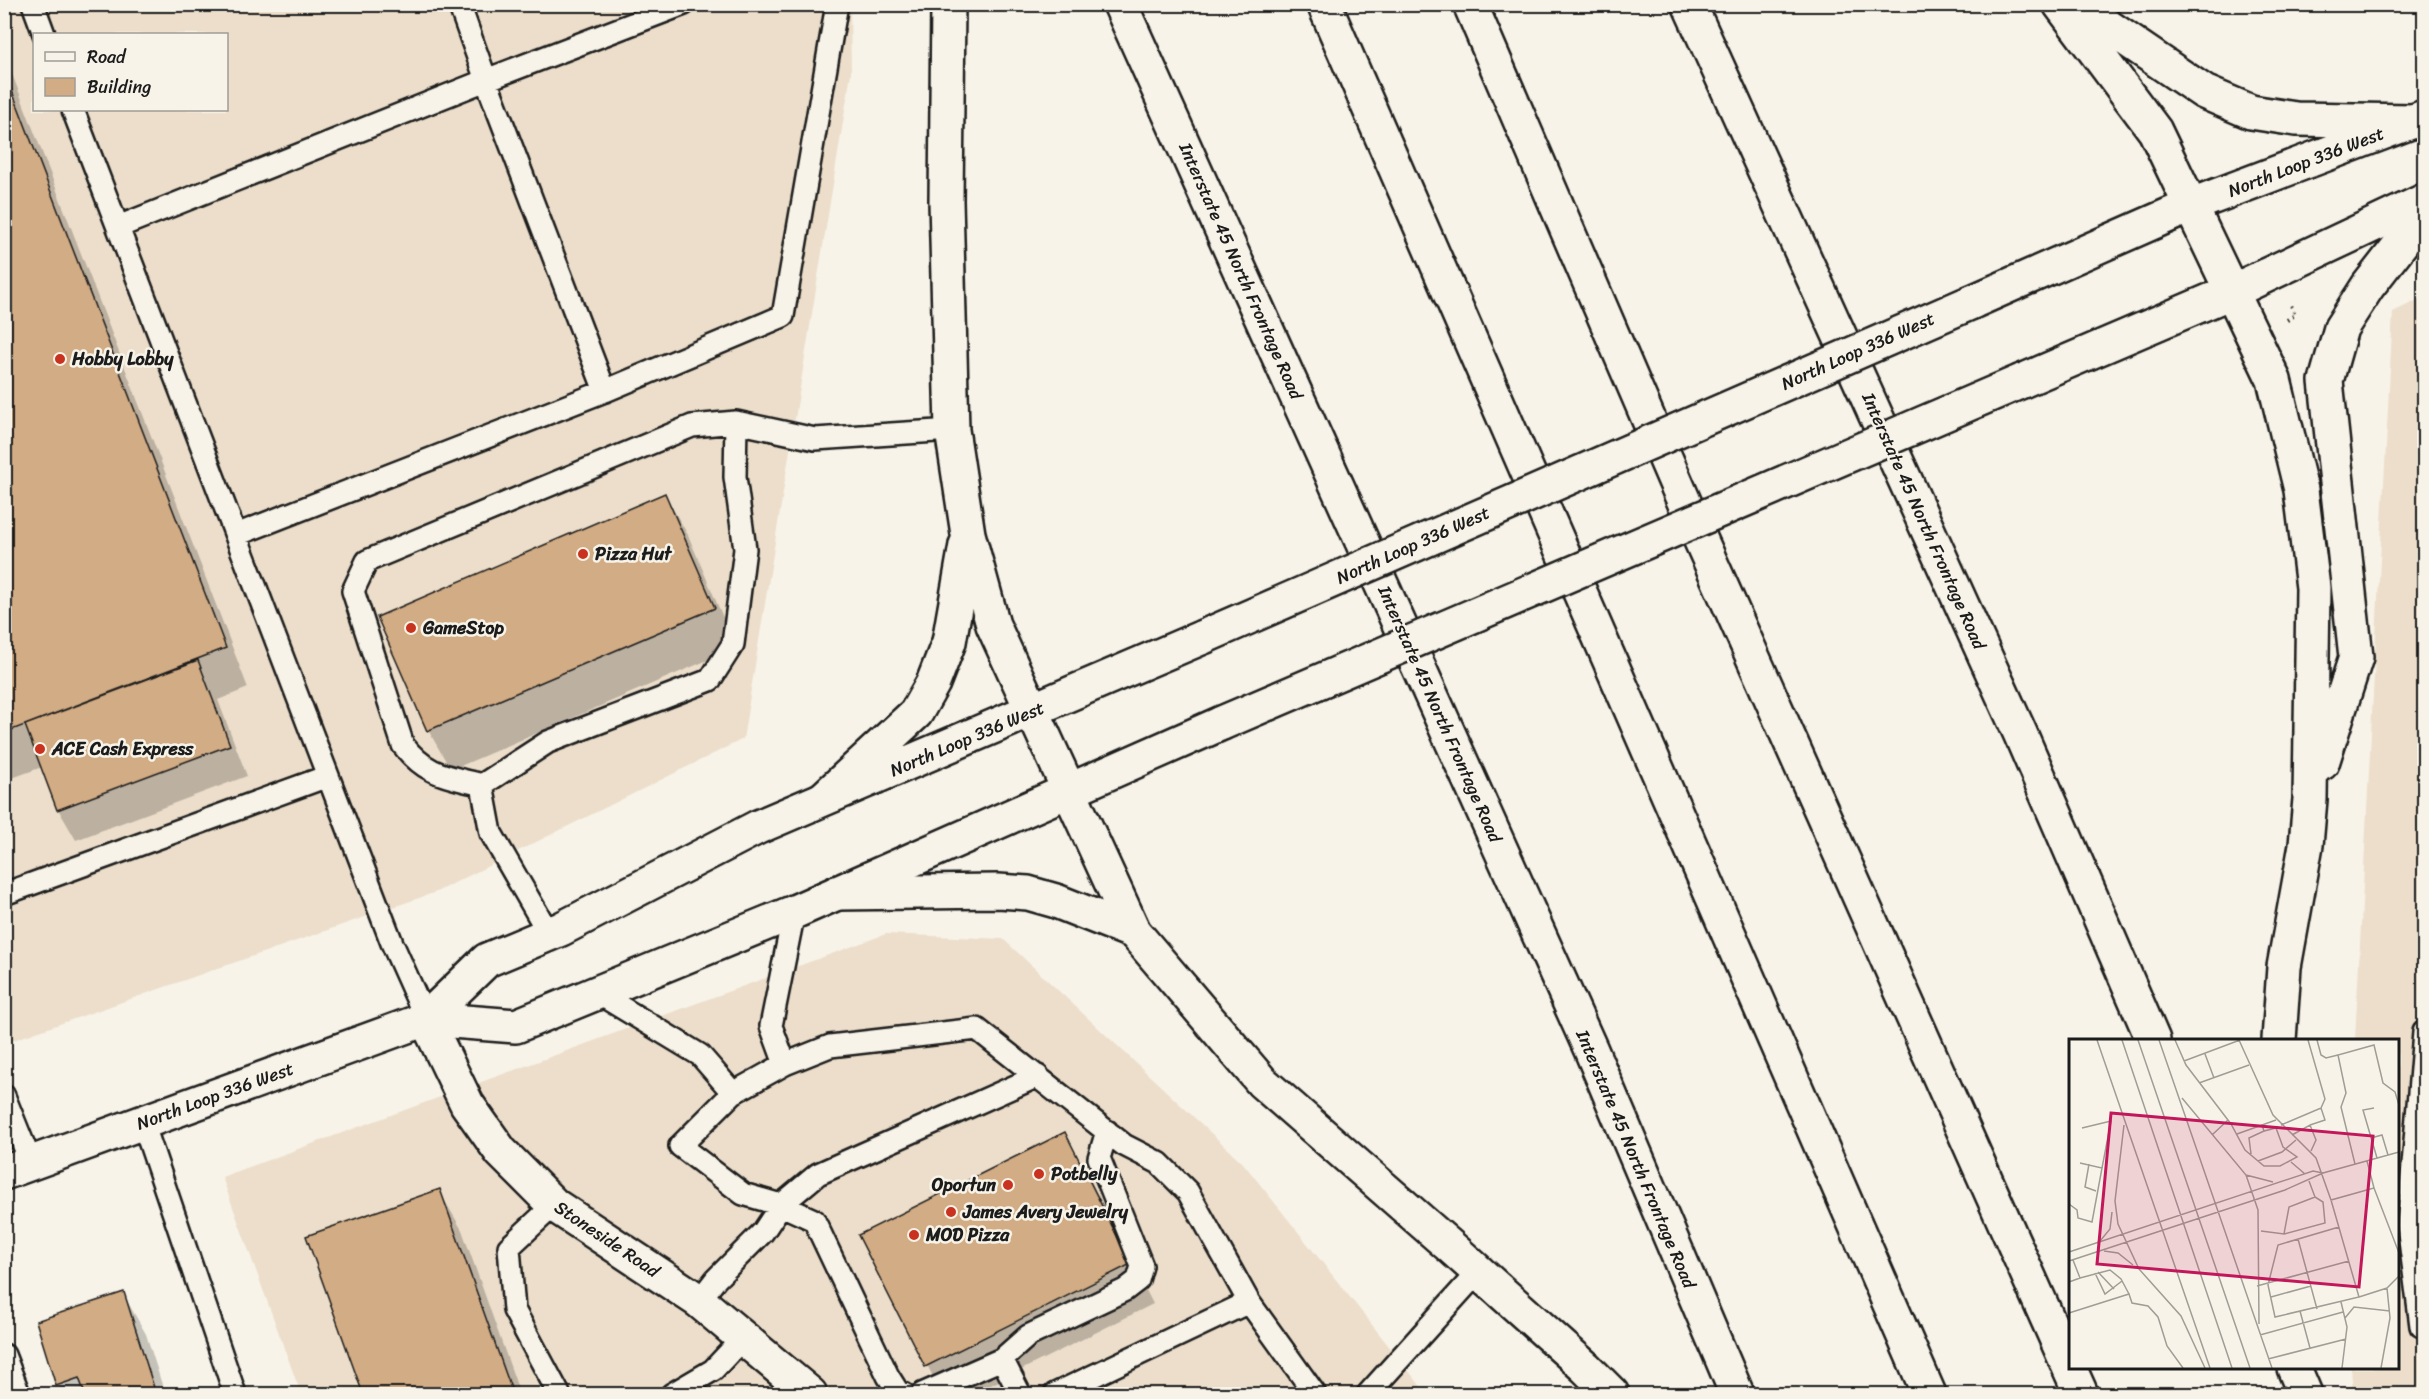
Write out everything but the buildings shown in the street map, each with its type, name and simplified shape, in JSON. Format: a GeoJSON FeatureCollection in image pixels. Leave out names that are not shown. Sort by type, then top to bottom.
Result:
{"type":"FeatureCollection","features":[{"type":"Feature","properties":{"kind":"main road"},"geometry":{"type":"LineString","coordinates":[[948,4],[945,201],[952,430],[968,534],[993,625],[1134,932],[1262,1082],[1585,1367],[1612,1395]]}},
{"type":"Feature","properties":{"kind":"main road","name":"Interstate 45 North Frontage Road"},"geometry":{"type":"LineString","coordinates":[[1120,4],[1591,1050],[1737,1395]]}},
{"type":"Feature","properties":{"kind":"main road"},"geometry":{"type":"LineString","coordinates":[[1324,4],[1929,1395]]}},
{"type":"Feature","properties":{"kind":"main road"},"geometry":{"type":"LineString","coordinates":[[1470,4],[1698,534],[2069,1368]]}},
{"type":"Feature","properties":{"kind":"main road","name":"Interstate 45 North Frontage Road"},"geometry":{"type":"LineString","coordinates":[[1689,4],[2020,733],[2152,1039]]}},
{"type":"Feature","properties":{"kind":"main road"},"geometry":{"type":"LineString","coordinates":[[2060,4],[2156,131],[2274,380],[2301,490],[2313,588],[2310,799],[2306,845],[2284,967],[2279,1039]]}},
{"type":"Feature","properties":{"kind":"main road"},"geometry":{"type":"LineString","coordinates":[[2075,4],[2204,92],[2251,112],[2296,119],[2420,119]]}},
{"type":"Feature","properties":{"kind":"main road","name":"North Loop 336 West"},"geometry":{"type":"LineString","coordinates":[[18,1168],[426,1019],[487,960],[549,934],[758,828],[1033,711],[2192,205],[2420,119]]}},
{"type":"Feature","properties":{"kind":"main road","name":"North Loop 336 West"},"geometry":{"type":"LineString","coordinates":[[426,1019],[516,1026],[794,912],[1069,789],[2233,291],[2424,201]]}},
{"type":"Feature","properties":{"kind":"main road"},"geometry":{"type":"LineString","coordinates":[[2310,799],[2356,657],[2326,381],[2342,328],[2368,286],[2424,214]]}},
{"type":"Feature","properties":{"kind":"main road"},"geometry":{"type":"LineString","coordinates":[[820,801],[916,713],[933,683],[949,642],[968,534]]}},
{"type":"Feature","properties":{"kind":"main road"},"geometry":{"type":"LineString","coordinates":[[837,893],[998,891],[1028,893],[1056,901],[1134,932]]}},
{"type":"Feature","properties":{"kind":"main road","name":"Stoneside Road"},"geometry":{"type":"LineString","coordinates":[[426,1019],[467,1104],[501,1152],[554,1205],[699,1301],[810,1395]]}},
{"type":"Feature","properties":{"kind":"main road"},"geometry":{"type":"LineString","coordinates":[[2069,1369],[2081,1395]]}},
{"type":"Feature","properties":{"kind":"main road"},"geometry":{"type":"LineString","coordinates":[[2294,1369],[2305,1395]]}},
{"type":"Feature","properties":{"kind":"main road"},"geometry":{"type":"LineString","coordinates":[[2308,1369],[2312,1395]]}},
{"type":"Feature","properties":{"kind":"lane"},"geometry":{"type":"LineString","coordinates":[[33,4],[44,33]]}},
{"type":"Feature","properties":{"kind":"lane"},"geometry":{"type":"LineString","coordinates":[[459,4],[605,391]]}},
{"type":"Feature","properties":{"kind":"lane"},"geometry":{"type":"LineString","coordinates":[[118,227],[486,80],[684,4]]}},
{"type":"Feature","properties":{"kind":"lane"},"geometry":{"type":"LineString","coordinates":[[236,535],[605,391],[783,316],[837,4]]}},
{"type":"Feature","properties":{"kind":"lane"},"geometry":{"type":"LineString","coordinates":[[73,111],[392,943],[426,1019]]}},
{"type":"Feature","properties":{"kind":"lane"},"geometry":{"type":"LineString","coordinates":[[736,422],[735,477],[746,549],[733,644],[710,680],[548,742],[482,784],[433,772],[416,762],[403,745],[353,591],[367,561],[692,426],[736,422],[815,439],[952,430]]}},
{"type":"Feature","properties":{"kind":"lane"},"geometry":{"type":"LineString","coordinates":[[4,894],[328,776]]}},
{"type":"Feature","properties":{"kind":"lane"},"geometry":{"type":"LineString","coordinates":[[482,784],[491,832],[549,934]]}},
{"type":"Feature","properties":{"kind":"lane"},"geometry":{"type":"LineString","coordinates":[[785,1064],[771,1026],[794,912]]}},
{"type":"Feature","properties":{"kind":"lane"},"geometry":{"type":"LineString","coordinates":[[596,992],[700,1055],[733,1093]]}},
{"type":"Feature","properties":{"kind":"lane"},"geometry":{"type":"LineString","coordinates":[[904,1395],[898,1392],[888,1376],[814,1220],[781,1205],[743,1194],[680,1146],[733,1093],[785,1064],[830,1046],[977,1029],[1107,1131],[1159,1163],[1188,1192],[1249,1302],[1315,1395]]}},
{"type":"Feature","properties":{"kind":"lane"},"geometry":{"type":"LineString","coordinates":[[2424,1032],[2408,1225],[2421,1326],[2424,1325]]}},
{"type":"Feature","properties":{"kind":"lane"},"geometry":{"type":"LineString","coordinates":[[699,1301],[716,1279],[763,1232],[781,1205],[818,1174],[1038,1076]]}},
{"type":"Feature","properties":{"kind":"lane"},"geometry":{"type":"LineString","coordinates":[[4,1096],[18,1168]]}},
{"type":"Feature","properties":{"kind":"lane"},"geometry":{"type":"LineString","coordinates":[[143,1123],[234,1395]]}},
{"type":"Feature","properties":{"kind":"lane"},"geometry":{"type":"LineString","coordinates":[[922,1395],[1002,1359],[1028,1336],[1125,1290],[1138,1280],[1142,1266],[1099,1158],[1107,1131]]}},
{"type":"Feature","properties":{"kind":"lane"},"geometry":{"type":"LineString","coordinates":[[554,1205],[510,1246],[514,1310],[559,1395]]}},
{"type":"Feature","properties":{"kind":"lane"},"geometry":{"type":"LineString","coordinates":[[1368,1395],[1478,1272]]}},
{"type":"Feature","properties":{"kind":"lane"},"geometry":{"type":"LineString","coordinates":[[1055,1395],[1249,1302]]}},
{"type":"Feature","properties":{"kind":"lane"},"geometry":{"type":"LineString","coordinates":[[672,1395],[713,1370],[743,1338]]}},
{"type":"Feature","properties":{"kind":"lane"},"geometry":{"type":"LineString","coordinates":[[4,1355],[12,1384]]}},
{"type":"Feature","properties":{"kind":"lane"},"geometry":{"type":"LineString","coordinates":[[1002,1359],[1020,1395]]}},
{"type":"Feature","properties":{"kind":"path"},"geometry":{"type":"LineString","coordinates":[[2279,324],[2295,315],[2289,300]]}},
{"type":"Feature","properties":{"kind":"shaded area"},"geometry":{"type":"Polygon","coordinates":[[[4,5],[850,5],[851,73],[743,739],[436,892],[5,1043],[4,5]]]}},
{"type":"Feature","properties":{"kind":"shaded area"},"geometry":{"type":"Polygon","coordinates":[[[2424,297],[2424,1394],[2353,1394],[2351,1369],[2399,1369],[2399,1039],[2355,1039],[2393,312],[2424,297]]]}},
{"type":"Feature","properties":{"kind":"shaded area"},"geometry":{"type":"Polygon","coordinates":[[[886,934],[1003,939],[1243,1163],[1427,1394],[301,1394],[222,1177],[886,934]]]}},
{"type":"Feature","properties":{"kind":"place","name":"Hobby Lobby"},"geometry":{"type":"Point","coordinates":[60,359]}},
{"type":"Feature","properties":{"kind":"place","name":"Pizza Hut"},"geometry":{"type":"Point","coordinates":[583,554]}},
{"type":"Feature","properties":{"kind":"place","name":"GameStop"},"geometry":{"type":"Point","coordinates":[411,628]}},
{"type":"Feature","properties":{"kind":"place","name":"ACE Cash Express"},"geometry":{"type":"Point","coordinates":[40,749]}},
{"type":"Feature","properties":{"kind":"place","name":"Potbelly"},"geometry":{"type":"Point","coordinates":[1039,1174]}},
{"type":"Feature","properties":{"kind":"place","name":"Oportun"},"geometry":{"type":"Point","coordinates":[1008,1185]}},
{"type":"Feature","properties":{"kind":"place","name":"James Avery Jewelry"},"geometry":{"type":"Point","coordinates":[951,1212]}},
{"type":"Feature","properties":{"kind":"place","name":"MOD Pizza"},"geometry":{"type":"Point","coordinates":[914,1235]}}]}
